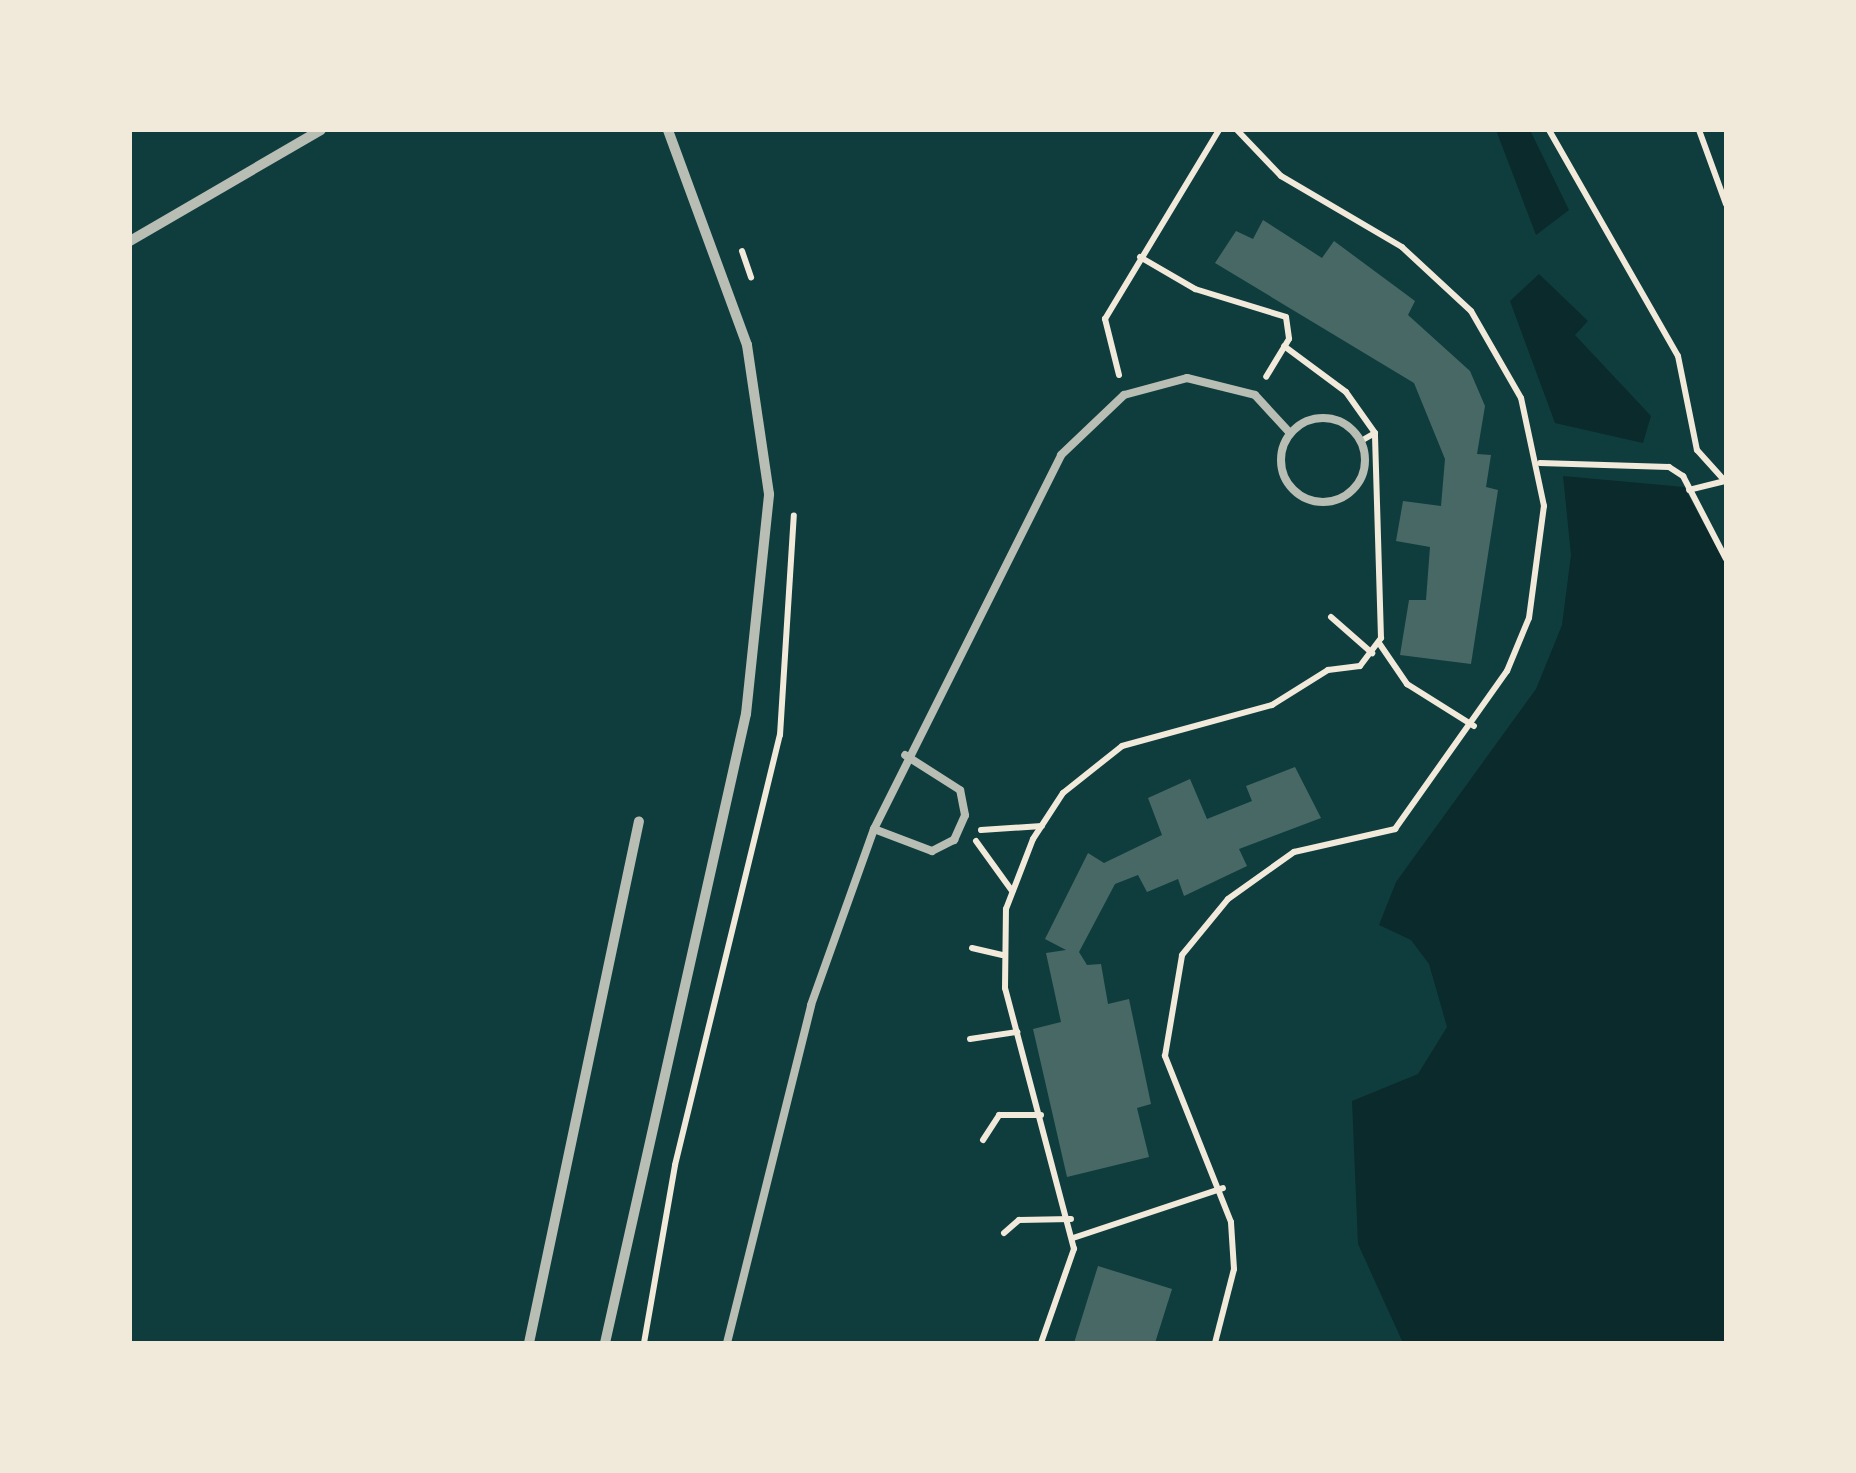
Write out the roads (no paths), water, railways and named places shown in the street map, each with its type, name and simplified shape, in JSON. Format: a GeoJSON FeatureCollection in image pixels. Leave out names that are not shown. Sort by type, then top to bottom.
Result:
{"type":"FeatureCollection","features":[{"type":"Feature","properties":{"kind":"street"},"geometry":{"type":"LineString","coordinates":[[130,241],[321,130]]}},
{"type":"Feature","properties":{"kind":"street"},"geometry":{"type":"LineString","coordinates":[[605,1343],[746,714],[769,494],[747,346],[668,130]]}},
{"type":"Feature","properties":{"kind":"street"},"geometry":{"type":"LineString","coordinates":[[530,1343],[639,822]]}},
{"type":"Feature","properties":{"kind":"lane"},"geometry":{"type":"LineString","coordinates":[[726,1343],[811,1005],[874,829],[905,755],[1061,455],[1124,395],[1187,378],[1256,395],[1290,433]]}},
{"type":"Feature","properties":{"kind":"lane"},"geometry":{"type":"LineString","coordinates":[[1329,418],[1361,441],[1364,468],[1352,491],[1312,501],[1282,473],[1290,433],[1329,418]]}},
{"type":"Feature","properties":{"kind":"lane"},"geometry":{"type":"LineString","coordinates":[[874,829],[932,851],[960,828],[960,790],[905,755]]}},
{"type":"Feature","properties":{"kind":"water"},"geometry":{"type":"Polygon","coordinates":[[[1496,130],[1530,130],[1569,210],[1536,235],[1496,130]]]}},
{"type":"Feature","properties":{"kind":"water"},"geometry":{"type":"Polygon","coordinates":[[[1539,274],[1588,321],[1575,335],[1651,416],[1643,443],[1555,423],[1510,301],[1539,274]]]}},
{"type":"Feature","properties":{"kind":"water"},"geometry":{"type":"Polygon","coordinates":[[[1563,476],[1684,487],[1726,565],[1726,1343],[1403,1343],[1358,1244],[1352,1101],[1418,1074],[1447,1027],[1429,964],[1411,940],[1379,925],[1396,882],[1536,689],[1562,625],[1571,555],[1563,476]]]}}]}
